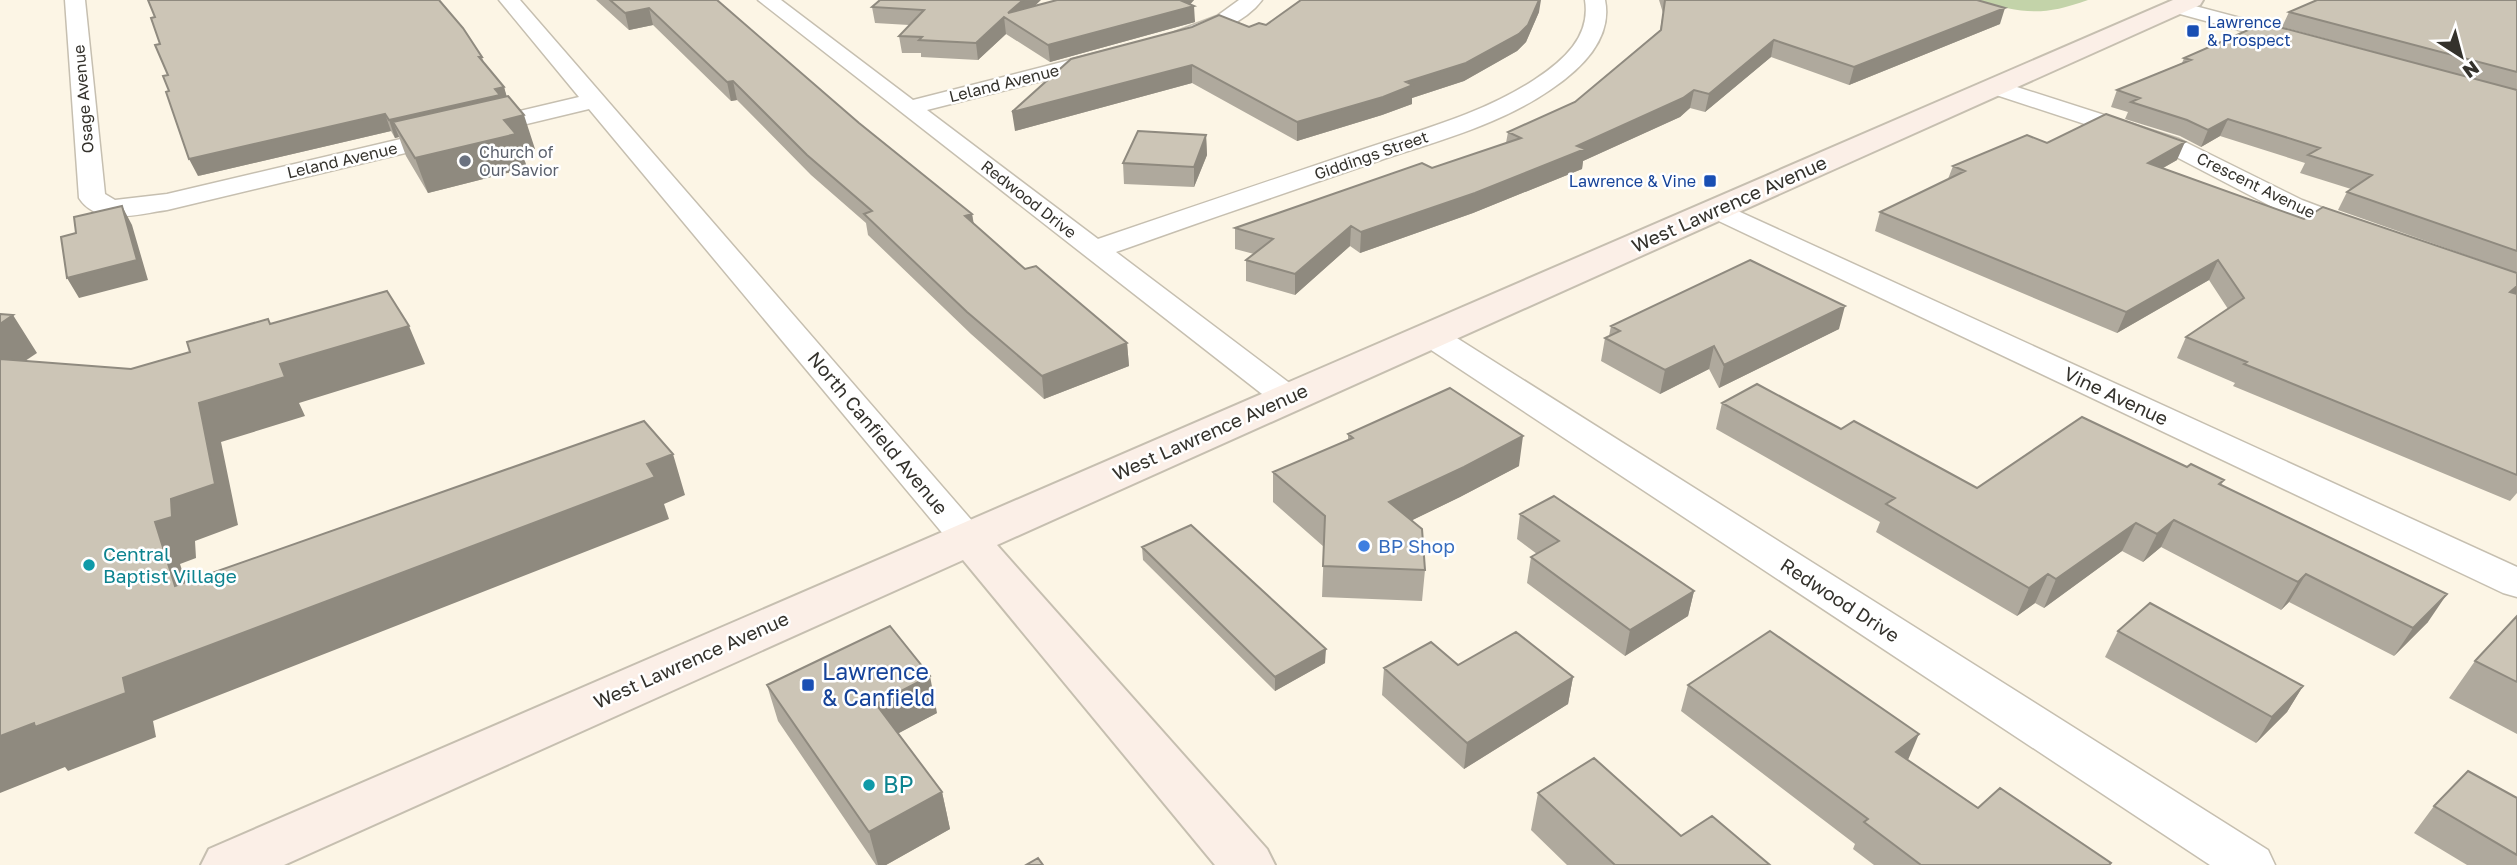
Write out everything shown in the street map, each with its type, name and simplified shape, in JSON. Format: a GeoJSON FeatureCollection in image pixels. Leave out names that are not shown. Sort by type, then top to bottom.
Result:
{"type":"FeatureCollection","features":[{"type":"Feature","properties":{"kind":"main road","name":"West Lawrence Avenue"},"geometry":{"type":"LineString","coordinates":[[228,865],[2184,4]]}},
{"type":"Feature","properties":{"kind":"main road","name":"North Canfield Avenue"},"geometry":{"type":"LineString","coordinates":[[968,537],[1248,865]]}},
{"type":"Feature","properties":{"kind":"street","name":"Osage Avenue"},"geometry":{"type":"LineString","coordinates":[[75,0],[92,198]]}},
{"type":"Feature","properties":{"kind":"street","name":"North Canfield Avenue"},"geometry":{"type":"LineString","coordinates":[[509,0],[968,537]]}},
{"type":"Feature","properties":{"kind":"street"},"geometry":{"type":"LineString","coordinates":[[772,3],[806,0]]}},
{"type":"Feature","properties":{"kind":"street"},"geometry":{"type":"LineString","coordinates":[[1166,42],[1224,20],[1252,0]]}},
{"type":"Feature","properties":{"kind":"street","name":"Giddings Street"},"geometry":{"type":"LineString","coordinates":[[1094,250],[1458,125],[1518,99],[1560,72],[1585,45],[1595,21],[1595,0]]}},
{"type":"Feature","properties":{"kind":"street","name":"Redwood Drive"},"geometry":{"type":"LineString","coordinates":[[772,3],[912,107],[1289,398]]}},
{"type":"Feature","properties":{"kind":"street"},"geometry":{"type":"LineString","coordinates":[[2184,4],[2322,47]]}},
{"type":"Feature","properties":{"kind":"street","name":"Leland Avenue"},"geometry":{"type":"LineString","coordinates":[[912,107],[1131,51]]}},
{"type":"Feature","properties":{"kind":"street","name":"Crescent Avenue"},"geometry":{"type":"LineString","coordinates":[[1995,87],[2170,144],[2292,206],[2388,241]]}},
{"type":"Feature","properties":{"kind":"street","name":"Leland Avenue"},"geometry":{"type":"LineString","coordinates":[[92,198],[111,209],[167,202],[594,100]]}},
{"type":"Feature","properties":{"kind":"street","name":"Vine Avenue"},"geometry":{"type":"LineString","coordinates":[[1716,209],[2517,583]]}},
{"type":"Feature","properties":{"kind":"street","name":"Redwood Drive"},"geometry":{"type":"LineString","coordinates":[[1430,335],[2250,865]]}},
{"type":"Feature","properties":{"kind":"green space"},"geometry":{"type":"Polygon","coordinates":[[[1976,0],[2088,0],[2057,9],[2032,11],[1976,0]]]}},
{"type":"Feature","properties":{"kind":"building"},"geometry":{"type":"Polygon","coordinates":[[[148,0],[439,0],[463,28],[482,57],[479,57],[504,87],[495,89],[500,95],[389,120],[385,114],[189,159],[166,92],[169,91],[163,76],[168,75],[155,45],[160,44],[151,18],[155,17],[148,0]]]}},
{"type":"Feature","properties":{"kind":"building"},"geometry":{"type":"Polygon","coordinates":[[[610,0],[717,0],[859,123],[972,214],[965,216],[1025,269],[1036,266],[1127,343],[1042,376],[967,312],[864,214],[872,211],[807,155],[733,81],[727,82],[649,8],[625,13],[610,0]]]}},
{"type":"Feature","properties":{"kind":"building"},"geometry":{"type":"Polygon","coordinates":[[[880,0],[1023,0],[1008,13],[1057,0],[1180,0],[1194,6],[1048,45],[1004,17],[976,43],[919,40],[922,37],[899,36],[924,10],[872,7],[880,0]]]}},
{"type":"Feature","properties":{"kind":"building"},"geometry":{"type":"Polygon","coordinates":[[[1301,0],[1539,0],[1528,25],[1519,34],[1466,63],[1406,82],[1413,85],[1383,97],[1297,122],[1192,65],[1012,112],[1071,59],[1192,27],[1219,15],[1249,27],[1259,23],[1266,25],[1301,0]]]}},
{"type":"Feature","properties":{"kind":"building"},"geometry":{"type":"Polygon","coordinates":[[[1665,0],[1977,0],[2005,8],[1854,67],[1774,40],[1709,94],[1694,90],[1683,98],[1577,146],[1585,149],[1475,193],[1361,232],[1351,226],[1295,274],[1246,260],[1273,239],[1235,228],[1422,163],[1432,168],[1521,138],[1508,132],[1575,102],[1661,30],[1665,0]]]}},
{"type":"Feature","properties":{"kind":"building"},"geometry":{"type":"Polygon","coordinates":[[[2317,0],[2517,0],[2517,72],[2289,12],[2317,0]]]}},
{"type":"Feature","properties":{"kind":"building"},"geometry":{"type":"Polygon","coordinates":[[[2264,23],[2517,90],[2517,251],[2347,192],[2372,175],[2308,155],[2320,148],[2228,119],[2208,130],[2187,120],[2131,102],[2140,98],[2117,90],[2191,60],[2184,58],[2264,23]]]}},
{"type":"Feature","properties":{"kind":"building"},"geometry":{"type":"Polygon","coordinates":[[[508,96],[524,115],[504,120],[516,134],[415,158],[393,122],[508,96]]]}},
{"type":"Feature","properties":{"kind":"building"},"geometry":{"type":"Polygon","coordinates":[[[2106,114],[2185,142],[2148,163],[2304,219],[2323,207],[2517,273],[2517,286],[2510,292],[2517,294],[2517,475],[2244,364],[2247,362],[2186,337],[2244,298],[2218,260],[2126,312],[1880,212],[1965,171],[1953,166],[2027,135],[2047,143],[2106,114]]]}},
{"type":"Feature","properties":{"kind":"building"},"geometry":{"type":"Polygon","coordinates":[[[1138,131],[1206,135],[1194,167],[1123,163],[1138,131]]]}},
{"type":"Feature","properties":{"kind":"building"},"geometry":{"type":"Polygon","coordinates":[[[122,206],[137,260],[67,278],[61,237],[76,233],[74,217],[122,206]]]}},
{"type":"Feature","properties":{"kind":"building"},"geometry":{"type":"Polygon","coordinates":[[[1750,260],[1845,306],[1724,365],[1714,346],[1665,370],[1605,338],[1620,331],[1611,326],[1750,260]]]}},
{"type":"Feature","properties":{"kind":"building"},"geometry":{"type":"Polygon","coordinates":[[[387,291],[409,326],[280,364],[285,377],[199,403],[215,484],[171,499],[172,517],[155,522],[175,586],[644,421],[673,454],[647,464],[655,477],[123,678],[126,693],[35,727],[34,723],[0,736],[0,359],[131,369],[190,352],[187,342],[268,319],[270,324],[387,291]]]}},
{"type":"Feature","properties":{"kind":"building"},"geometry":{"type":"Polygon","coordinates":[[[0,314],[13,315],[0,324],[0,314]]]}},
{"type":"Feature","properties":{"kind":"building"},"geometry":{"type":"Polygon","coordinates":[[[1757,384],[1841,429],[1854,421],[1977,488],[2082,417],[2187,467],[2191,464],[2224,480],[2219,484],[2447,594],[2413,628],[2306,574],[2298,582],[2174,520],[2157,534],[2136,523],[2056,579],[2048,574],[2029,588],[1886,504],[1895,498],[1722,403],[1757,384]]]}},
{"type":"Feature","properties":{"kind":"building"},"geometry":{"type":"Polygon","coordinates":[[[1450,388],[1523,436],[1389,502],[1422,529],[1425,570],[1323,566],[1325,516],[1273,472],[1353,438],[1348,434],[1450,388]]]}},
{"type":"Feature","properties":{"kind":"building"},"geometry":{"type":"Polygon","coordinates":[[[1554,496],[1694,591],[1630,630],[1531,557],[1559,541],[1520,514],[1554,496]]]}},
{"type":"Feature","properties":{"kind":"building"},"geometry":{"type":"Polygon","coordinates":[[[1191,525],[1326,649],[1275,677],[1142,547],[1191,525]]]}},
{"type":"Feature","properties":{"kind":"building"},"geometry":{"type":"Polygon","coordinates":[[[2150,603],[2303,686],[2272,717],[2118,631],[2150,603]]]}},
{"type":"Feature","properties":{"kind":"building"},"geometry":{"type":"Polygon","coordinates":[[[2517,616],[2517,682],[2475,661],[2517,616]]]}},
{"type":"Feature","properties":{"kind":"building","name":"BP"},"geometry":{"type":"Polygon","coordinates":[[[890,626],[930,676],[876,704],[942,792],[869,832],[767,685],[890,626]]]}},
{"type":"Feature","properties":{"kind":"building"},"geometry":{"type":"Polygon","coordinates":[[[1770,631],[1919,734],[1896,752],[1978,808],[2000,788],[2111,863],[1921,865],[1864,822],[1868,819],[1688,685],[1770,631]]]}},
{"type":"Feature","properties":{"kind":"building"},"geometry":{"type":"Polygon","coordinates":[[[1516,632],[1573,677],[1467,743],[1384,668],[1431,642],[1458,665],[1516,632]]]}},
{"type":"Feature","properties":{"kind":"building"},"geometry":{"type":"Polygon","coordinates":[[[1594,758],[1681,836],[1712,816],[1770,865],[1615,865],[1538,793],[1594,758]]]}},
{"type":"Feature","properties":{"kind":"building"},"geometry":{"type":"Polygon","coordinates":[[[2468,771],[2517,798],[2517,855],[2434,806],[2468,771]]]}},
{"type":"Feature","properties":{"kind":"building"},"geometry":{"type":"Polygon","coordinates":[[[1038,858],[1043,865],[1026,865],[1038,858]]]}},
{"type":"Feature","properties":{"kind":"place","name":"Lawrence & Prospect"},"geometry":{"type":"Point","coordinates":[2193,31]}},
{"type":"Feature","properties":{"kind":"place","name":"Church of Our Savior"},"geometry":{"type":"Point","coordinates":[465,161]}},
{"type":"Feature","properties":{"kind":"place","name":"Lawrence & Vine"},"geometry":{"type":"Point","coordinates":[1710,181]}},
{"type":"Feature","properties":{"kind":"place","name":"BP Shop"},"geometry":{"type":"Point","coordinates":[1364,546]}},
{"type":"Feature","properties":{"kind":"place","name":"Central Baptist Village"},"geometry":{"type":"Point","coordinates":[89,565]}},
{"type":"Feature","properties":{"kind":"place","name":"Lawrence & Canfield"},"geometry":{"type":"Point","coordinates":[808,685]}},
{"type":"Feature","properties":{"kind":"place","name":"BP"},"geometry":{"type":"Point","coordinates":[869,785]}}]}
